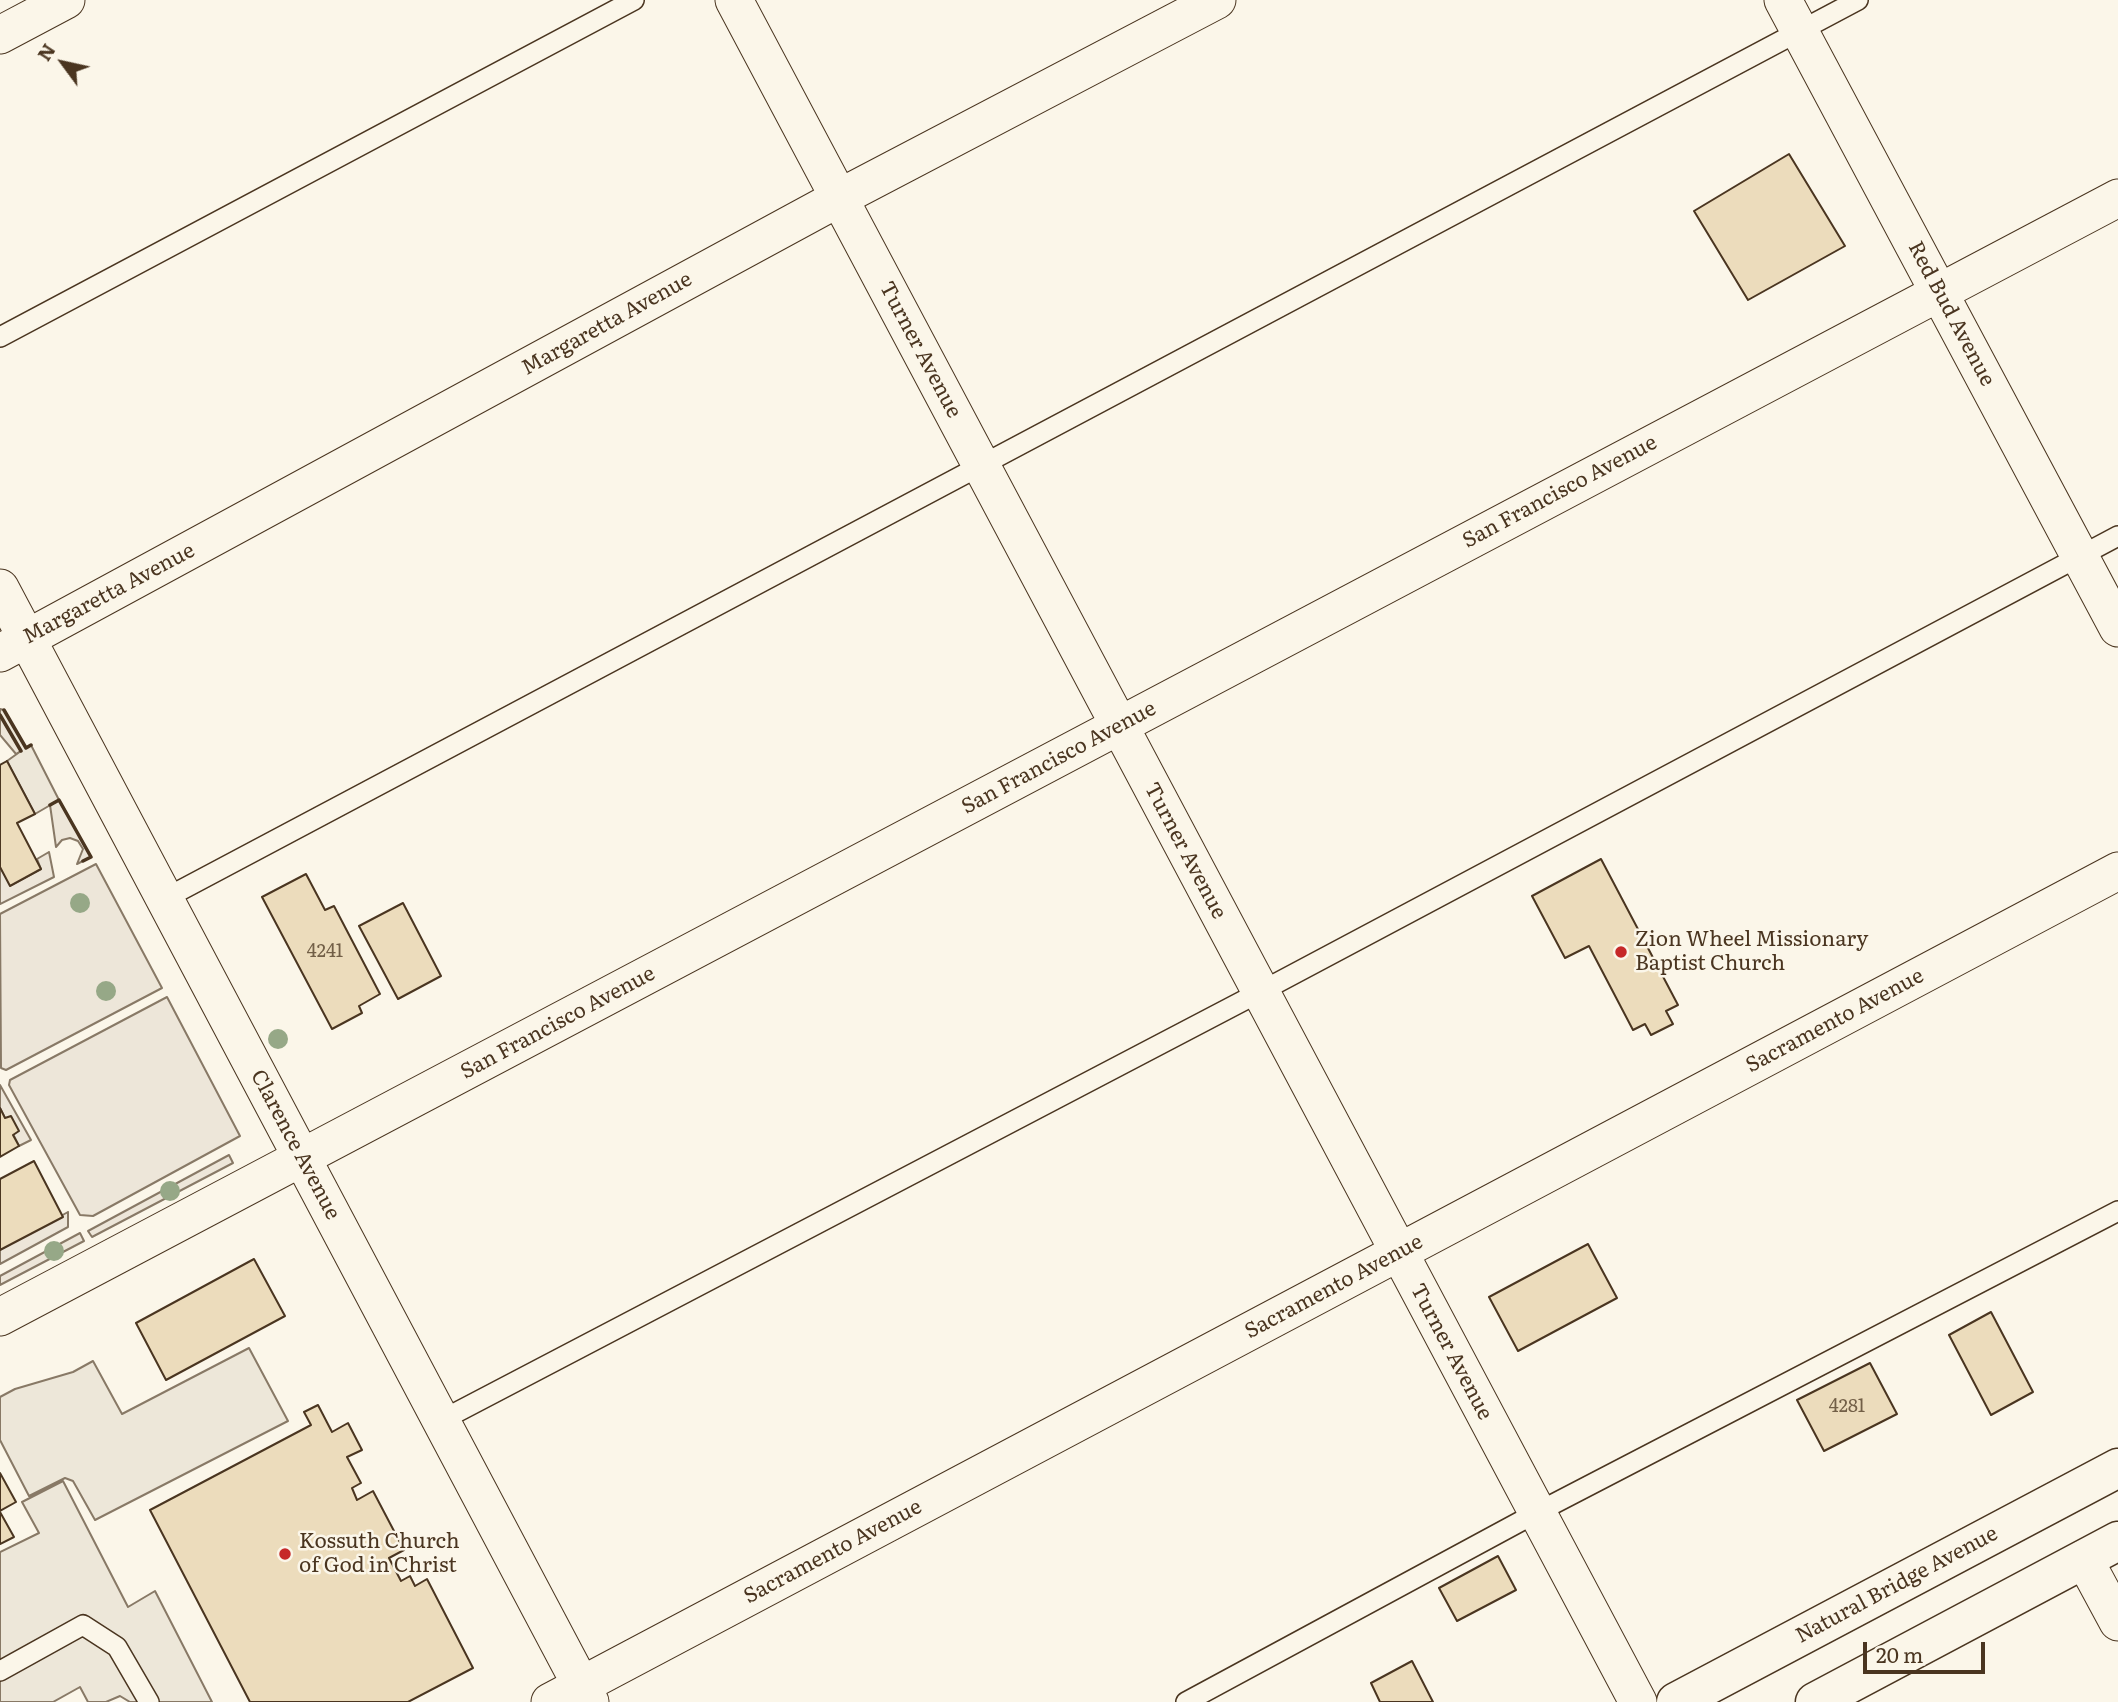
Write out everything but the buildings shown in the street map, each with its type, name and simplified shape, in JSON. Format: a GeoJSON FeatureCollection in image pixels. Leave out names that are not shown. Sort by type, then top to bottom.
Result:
{"type":"FeatureCollection","features":[{"type":"Feature","properties":{"kind":"main road","name":"Natural Bridge Avenue"},"geometry":{"type":"LineString","coordinates":[[1676,1702],[2118,1468]]}},
{"type":"Feature","properties":{"kind":"main road"},"geometry":{"type":"LineString","coordinates":[[1815,1702],[2118,1541]]}},
{"type":"Feature","properties":{"kind":"street"},"geometry":{"type":"LineString","coordinates":[[0,35],[66,0]]}},
{"type":"Feature","properties":{"kind":"street","name":"Turner Avenue"},"geometry":{"type":"LineString","coordinates":[[734,0],[1638,1702]]}},
{"type":"Feature","properties":{"kind":"street","name":"Margaretta Avenue"},"geometry":{"type":"LineString","coordinates":[[13,646],[839,198],[1217,0]]}},
{"type":"Feature","properties":{"kind":"street","name":"Red Bud Avenue"},"geometry":{"type":"LineString","coordinates":[[1791,16],[2118,628]]}},
{"type":"Feature","properties":{"kind":"street","name":"San Francisco Avenue"},"geometry":{"type":"LineString","coordinates":[[0,1317],[2118,198]]}},
{"type":"Feature","properties":{"kind":"street","name":"Clarence Avenue"},"geometry":{"type":"LineString","coordinates":[[0,588],[13,646],[166,898],[442,1420],[574,1697]]}},
{"type":"Feature","properties":{"kind":"street","name":"Sacramento Avenue"},"geometry":{"type":"LineString","coordinates":[[574,1697],[1399,1253],[2118,871]]}},
{"type":"Feature","properties":{"kind":"street"},"geometry":{"type":"LineString","coordinates":[[2084,1559],[2118,1622]]}},
{"type":"Feature","properties":{"kind":"lane"},"geometry":{"type":"LineString","coordinates":[[0,337],[634,0]]}},
{"type":"Feature","properties":{"kind":"lane"},"geometry":{"type":"LineString","coordinates":[[166,898],[982,467],[1791,16],[1858,0]]}},
{"type":"Feature","properties":{"kind":"lane"},"geometry":{"type":"LineString","coordinates":[[442,1420],[1260,992],[2118,536]]}},
{"type":"Feature","properties":{"kind":"lane"},"geometry":{"type":"LineString","coordinates":[[1186,1702],[1536,1513],[2118,1211]]}},
{"type":"Feature","properties":{"kind":"lane"},"geometry":{"type":"LineString","coordinates":[[0,1671],[82,1625],[117,1647],[149,1702]]}},
{"type":"Feature","properties":{"kind":"shaded area"},"geometry":{"type":"Polygon","coordinates":[[[0,709],[4,710],[26,748],[31,745],[59,800],[35,814],[7,761],[21,751],[0,715],[0,709]]]}},
{"type":"Feature","properties":{"kind":"shaded area"},"geometry":{"type":"Polygon","coordinates":[[[0,715],[21,751],[16,754],[0,735],[0,715]]]}},
{"type":"Feature","properties":{"kind":"shaded area"},"geometry":{"type":"Polygon","coordinates":[[[59,800],[91,857],[77,864],[83,849],[78,841],[70,838],[62,840],[56,847],[50,805],[59,800]]]}},
{"type":"Feature","properties":{"kind":"shaded area"},"geometry":{"type":"Polygon","coordinates":[[[49,852],[54,877],[0,904],[0,867],[11,885],[41,869],[37,859],[49,852]]]}},
{"type":"Feature","properties":{"kind":"shaded area"},"geometry":{"type":"Polygon","coordinates":[[[96,864],[162,988],[6,1070],[1,1068],[0,914],[96,864]]]}},
{"type":"Feature","properties":{"kind":"shaded area"},"geometry":{"type":"Polygon","coordinates":[[[167,997],[240,1136],[93,1216],[80,1215],[9,1085],[10,1080],[167,997]]]}},
{"type":"Feature","properties":{"kind":"shaded area"},"geometry":{"type":"Polygon","coordinates":[[[0,1085],[31,1140],[19,1146],[0,1108],[0,1085]]]}},
{"type":"Feature","properties":{"kind":"shaded area"},"geometry":{"type":"Polygon","coordinates":[[[229,1155],[233,1163],[92,1237],[88,1231],[229,1155]]]}},
{"type":"Feature","properties":{"kind":"shaded area"},"geometry":{"type":"Polygon","coordinates":[[[68,1212],[68,1227],[0,1264],[0,1250],[68,1212]]]}},
{"type":"Feature","properties":{"kind":"shaded area"},"geometry":{"type":"Polygon","coordinates":[[[80,1233],[84,1241],[0,1285],[0,1276],[80,1233]]]}},
{"type":"Feature","properties":{"kind":"shaded area"},"geometry":{"type":"Polygon","coordinates":[[[249,1348],[288,1421],[95,1520],[73,1481],[65,1478],[29,1496],[0,1440],[0,1397],[15,1389],[73,1372],[93,1361],[122,1414],[249,1348]]]}},
{"type":"Feature","properties":{"kind":"shaded area"},"geometry":{"type":"Polygon","coordinates":[[[63,1481],[128,1607],[155,1591],[212,1702],[130,1702],[120,1696],[106,1702],[88,1702],[80,1687],[53,1702],[0,1702],[0,1552],[39,1533],[22,1502],[63,1481]]]}},
{"type":"Feature","properties":{"kind":"wall"},"geometry":{"type":"LineString","coordinates":[[4,710],[26,748],[31,745]]}},
{"type":"Feature","properties":{"kind":"wall"},"geometry":{"type":"LineString","coordinates":[[0,715],[21,751]]}},
{"type":"Feature","properties":{"kind":"wall"},"geometry":{"type":"LineString","coordinates":[[50,805],[59,800],[91,857],[83,861]]}},
{"type":"Feature","properties":{"kind":"place","name":"Zion Wheel Missionary Baptist Church"},"geometry":{"type":"Point","coordinates":[1621,952]}},
{"type":"Feature","properties":{"kind":"place","name":"Kossuth Church of God in Christ"},"geometry":{"type":"Point","coordinates":[285,1554]}}]}
